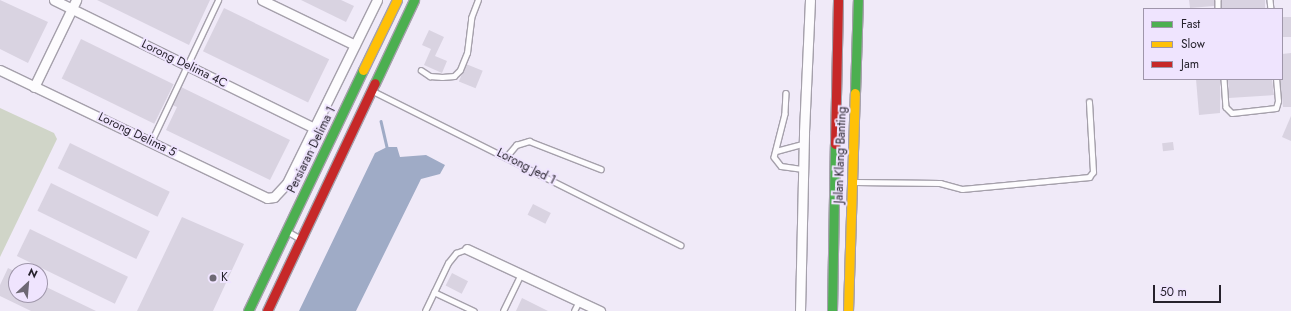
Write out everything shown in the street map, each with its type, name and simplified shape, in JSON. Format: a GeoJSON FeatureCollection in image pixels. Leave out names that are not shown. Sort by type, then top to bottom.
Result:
{"type":"FeatureCollection","features":[{"type":"Feature","properties":{"kind":"main road","name":"Persiaran Delima 1"},"geometry":{"type":"LineString","coordinates":[[248,311],[397,0]]}},
{"type":"Feature","properties":{"kind":"main road"},"geometry":{"type":"LineString","coordinates":[[267,311],[414,0]]}},
{"type":"Feature","properties":{"kind":"main road","name":"Jalan Klang Banting"},"geometry":{"type":"LineString","coordinates":[[832,311],[838,0]]}},
{"type":"Feature","properties":{"kind":"main road"},"geometry":{"type":"LineString","coordinates":[[848,0],[855,104]]}},
{"type":"Feature","properties":{"kind":"main road","name":"Jalan Klang Banting"},"geometry":{"type":"LineString","coordinates":[[848,311],[858,0]]}},
{"type":"Feature","properties":{"kind":"street","name":"Lorong Delima 4C"},"geometry":{"type":"LineString","coordinates":[[54,0],[314,128]]}},
{"type":"Feature","properties":{"kind":"street"},"geometry":{"type":"LineString","coordinates":[[34,86],[76,0]]}},
{"type":"Feature","properties":{"kind":"street"},"geometry":{"type":"LineString","coordinates":[[262,0],[355,44]]}},
{"type":"Feature","properties":{"kind":"street"},"geometry":{"type":"LineString","coordinates":[[314,128],[377,0]]}},
{"type":"Feature","properties":{"kind":"street"},"geometry":{"type":"LineString","coordinates":[[800,311],[803,168],[810,0]]}},
{"type":"Feature","properties":{"kind":"street","name":"Lorong Delima 5"},"geometry":{"type":"LineString","coordinates":[[0,70],[267,198],[274,197],[287,183],[314,128]]}},
{"type":"Feature","properties":{"kind":"street"},"geometry":{"type":"LineString","coordinates":[[467,249],[600,311]]}},
{"type":"Feature","properties":{"kind":"lane"},"geometry":{"type":"LineString","coordinates":[[151,142],[218,0]]}},
{"type":"Feature","properties":{"kind":"lane"},"geometry":{"type":"LineString","coordinates":[[421,70],[430,76],[442,77],[454,76],[460,70],[467,53],[471,18],[478,0]]}},
{"type":"Feature","properties":{"kind":"lane"},"geometry":{"type":"LineString","coordinates":[[1224,80],[1226,107],[1232,113],[1276,108],[1276,80]]}},
{"type":"Feature","properties":{"kind":"lane","name":"Lorong Jed 1"},"geometry":{"type":"LineString","coordinates":[[371,90],[681,245]]}},
{"type":"Feature","properties":{"kind":"lane"},"geometry":{"type":"LineString","coordinates":[[786,93],[785,114],[774,157],[781,166],[803,168]]}},
{"type":"Feature","properties":{"kind":"lane"},"geometry":{"type":"LineString","coordinates":[[852,182],[940,183],[962,189],[1089,177],[1093,172],[1089,102]]}},
{"type":"Feature","properties":{"kind":"lane"},"geometry":{"type":"LineString","coordinates":[[506,157],[516,145],[529,141],[601,169]]}},
{"type":"Feature","properties":{"kind":"lane"},"geometry":{"type":"LineString","coordinates":[[776,150],[804,144]]}},
{"type":"Feature","properties":{"kind":"lane"},"geometry":{"type":"LineString","coordinates":[[287,231],[301,239]]}},
{"type":"Feature","properties":{"kind":"lane"},"geometry":{"type":"LineString","coordinates":[[425,311],[448,263],[456,253],[467,249]]}},
{"type":"Feature","properties":{"kind":"lane"},"geometry":{"type":"LineString","coordinates":[[503,311],[521,274]]}},
{"type":"Feature","properties":{"kind":"lane"},"geometry":{"type":"LineString","coordinates":[[434,292],[474,311]]}},
{"type":"Feature","properties":{"kind":"lane"},"geometry":{"type":"LineString","coordinates":[[574,311],[580,301]]}},
{"type":"Feature","properties":{"kind":"shaded area"},"geometry":{"type":"Polygon","coordinates":[[[0,108],[54,133],[57,139],[0,257],[0,108]]]}},
{"type":"Feature","properties":{"kind":"water"},"geometry":{"type":"Polygon","coordinates":[[[387,147],[397,147],[400,157],[426,155],[445,165],[440,174],[421,179],[356,311],[299,311],[375,153],[387,147]]]}},
{"type":"Feature","properties":{"kind":"building"},"geometry":{"type":"Polygon","coordinates":[[[0,0],[48,22],[28,63],[0,49],[0,0]]]}},
{"type":"Feature","properties":{"kind":"building"},"geometry":{"type":"Polygon","coordinates":[[[97,0],[210,0],[189,45],[97,0]]]}},
{"type":"Feature","properties":{"kind":"building"},"geometry":{"type":"Polygon","coordinates":[[[301,0],[341,0],[354,6],[346,22],[301,0]]]}},
{"type":"Feature","properties":{"kind":"building"},"geometry":{"type":"Polygon","coordinates":[[[1189,0],[1214,0],[1214,6],[1190,8],[1189,0]]]}},
{"type":"Feature","properties":{"kind":"building"},"geometry":{"type":"Polygon","coordinates":[[[1222,0],[1265,0],[1265,8],[1222,8],[1222,0]]]}},
{"type":"Feature","properties":{"kind":"building"},"geometry":{"type":"Polygon","coordinates":[[[224,8],[329,59],[308,102],[203,51],[224,8]]]}},
{"type":"Feature","properties":{"kind":"building"},"geometry":{"type":"Polygon","coordinates":[[[1283,17],[1291,17],[1291,37],[1283,37],[1283,17]]]}},
{"type":"Feature","properties":{"kind":"building"},"geometry":{"type":"Polygon","coordinates":[[[429,30],[444,37],[435,56],[447,61],[442,73],[424,65],[431,49],[422,45],[429,30]]]}},
{"type":"Feature","properties":{"kind":"building"},"geometry":{"type":"Polygon","coordinates":[[[81,39],[174,84],[154,124],[62,79],[81,39]]]}},
{"type":"Feature","properties":{"kind":"building"},"geometry":{"type":"Polygon","coordinates":[[[1291,53],[1291,107],[1283,107],[1280,80],[1283,80],[1283,54],[1291,53]]]}},
{"type":"Feature","properties":{"kind":"building"},"geometry":{"type":"Polygon","coordinates":[[[466,64],[483,71],[476,88],[459,82],[466,64]]]}},
{"type":"Feature","properties":{"kind":"building"},"geometry":{"type":"Polygon","coordinates":[[[1196,80],[1220,80],[1220,113],[1199,115],[1196,80]]]}},
{"type":"Feature","properties":{"kind":"building"},"geometry":{"type":"Polygon","coordinates":[[[1228,80],[1272,80],[1274,95],[1229,98],[1228,80]]]}},
{"type":"Feature","properties":{"kind":"building"},"geometry":{"type":"Polygon","coordinates":[[[181,87],[290,140],[270,180],[166,130],[177,107],[172,105],[181,87]]]}},
{"type":"Feature","properties":{"kind":"building"},"geometry":{"type":"Polygon","coordinates":[[[1291,116],[1291,141],[1282,137],[1291,116]]]}},
{"type":"Feature","properties":{"kind":"building"},"geometry":{"type":"Polygon","coordinates":[[[1173,142],[1174,150],[1163,151],[1162,143],[1173,142]]]}},
{"type":"Feature","properties":{"kind":"building"},"geometry":{"type":"Polygon","coordinates":[[[70,143],[170,192],[157,217],[58,168],[70,143]]]}},
{"type":"Feature","properties":{"kind":"building"},"geometry":{"type":"Polygon","coordinates":[[[51,183],[150,231],[136,259],[37,211],[51,183]]]}},
{"type":"Feature","properties":{"kind":"building"},"geometry":{"type":"Polygon","coordinates":[[[533,204],[551,213],[545,224],[528,215],[533,204]]]}},
{"type":"Feature","properties":{"kind":"building"},"geometry":{"type":"Polygon","coordinates":[[[182,217],[244,244],[213,311],[137,311],[182,217]]]}},
{"type":"Feature","properties":{"kind":"building"},"geometry":{"type":"Polygon","coordinates":[[[30,229],[128,277],[115,304],[48,271],[48,263],[31,263],[17,256],[30,229]]]}},
{"type":"Feature","properties":{"kind":"building"},"geometry":{"type":"Polygon","coordinates":[[[8,268],[8,300],[0,296],[0,285],[8,268]]]}},
{"type":"Feature","properties":{"kind":"building"},"geometry":{"type":"Polygon","coordinates":[[[452,273],[468,281],[462,294],[446,285],[452,273]]]}},
{"type":"Feature","properties":{"kind":"building"},"geometry":{"type":"Polygon","coordinates":[[[48,288],[96,311],[31,311],[14,303],[48,303],[48,288]]]}},
{"type":"Feature","properties":{"kind":"building"},"geometry":{"type":"Polygon","coordinates":[[[522,298],[548,311],[516,311],[522,298]]]}},
{"type":"Feature","properties":{"kind":"waterway"},"geometry":{"type":"LineString","coordinates":[[381,121],[387,147]]}},
{"type":"Feature","properties":{"kind":"traffic: fast"},"geometry":{"type":"LineString","coordinates":[[375,83],[414,0]]}},
{"type":"Feature","properties":{"kind":"traffic: fast"},"geometry":{"type":"LineString","coordinates":[[855,93],[858,0]]}},
{"type":"Feature","properties":{"kind":"traffic: fast"},"geometry":{"type":"LineString","coordinates":[[248,311],[363,70]]}},
{"type":"Feature","properties":{"kind":"traffic: fast"},"geometry":{"type":"LineString","coordinates":[[832,311],[835,144]]}},
{"type":"Feature","properties":{"kind":"traffic: slow"},"geometry":{"type":"LineString","coordinates":[[363,70],[397,0]]}},
{"type":"Feature","properties":{"kind":"traffic: slow"},"geometry":{"type":"LineString","coordinates":[[848,311],[855,93]]}},
{"type":"Feature","properties":{"kind":"traffic: jam"},"geometry":{"type":"LineString","coordinates":[[835,144],[838,0]]}},
{"type":"Feature","properties":{"kind":"traffic: jam"},"geometry":{"type":"LineString","coordinates":[[267,311],[375,83]]}},
{"type":"Feature","properties":{"kind":"place","name":"K"},"geometry":{"type":"Point","coordinates":[213,278]}}]}
